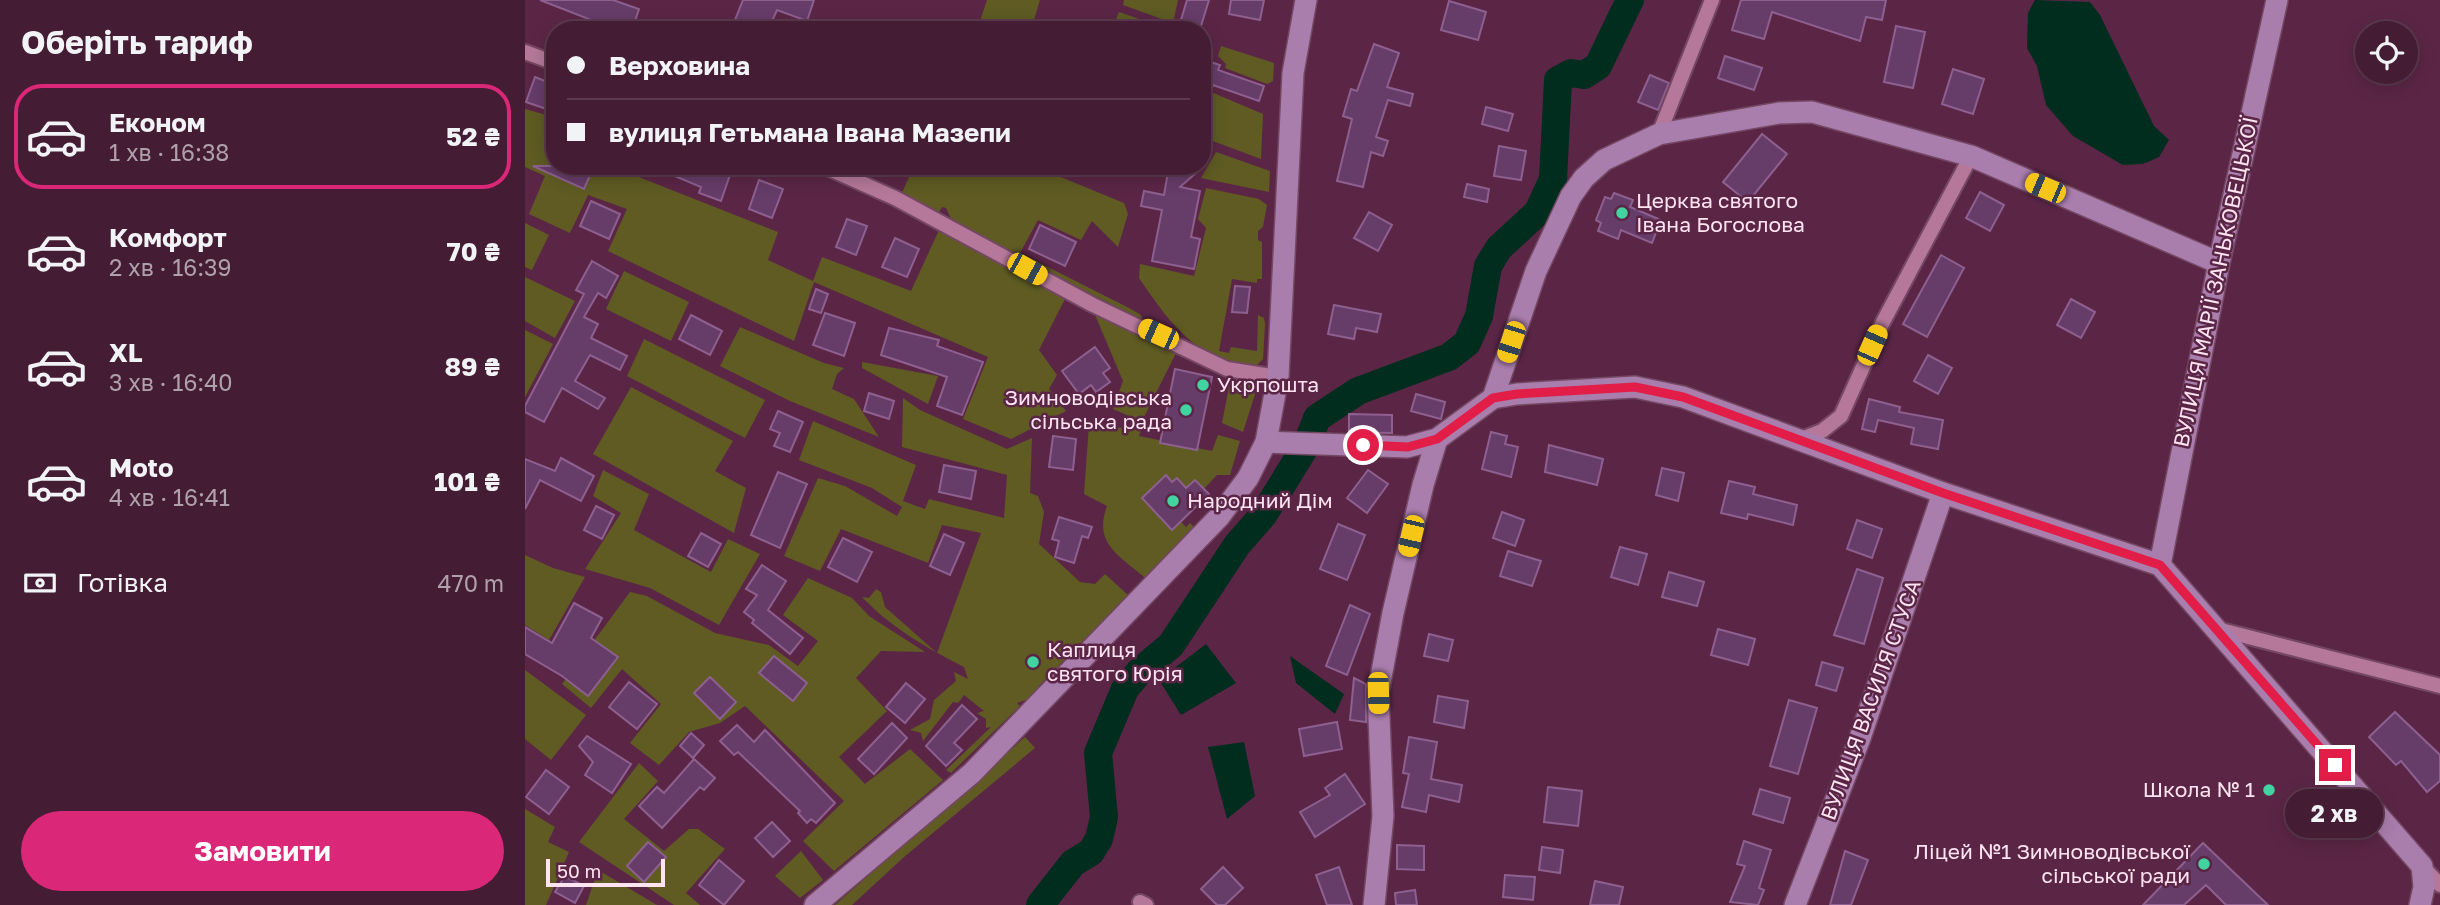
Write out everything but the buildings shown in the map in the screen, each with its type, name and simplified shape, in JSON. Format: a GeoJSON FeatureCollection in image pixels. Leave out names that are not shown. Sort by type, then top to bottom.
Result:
{"type":"FeatureCollection","features":[{"type":"Feature","properties":{"kind":"street"},"geometry":{"type":"LineString","coordinates":[[815,905],[972,773],[1114,629],[1219,517],[1248,478],[1266,442],[1277,377],[1293,73],[1306,0]]}},
{"type":"Feature","properties":{"kind":"street"},"geometry":{"type":"LineString","coordinates":[[1659,134],[1712,0]]}},
{"type":"Feature","properties":{"kind":"street","name":"ВУЛИЦЯ МАРІЇ ЗАНЬКОВЕЦЬКОЇ"},"geometry":{"type":"LineString","coordinates":[[2160,565],[2219,263],[2277,0]]}},
{"type":"Feature","properties":{"kind":"street"},"geometry":{"type":"LineString","coordinates":[[525,52],[546,60]]}},
{"type":"Feature","properties":{"kind":"street"},"geometry":{"type":"LineString","coordinates":[[1493,398],[1536,271],[1571,196],[1584,178],[1604,160],[1659,134],[1779,113],[1812,112],[1971,156],[2219,263]]}},
{"type":"Feature","properties":{"kind":"street"},"geometry":{"type":"LineString","coordinates":[[1799,440],[1822,431],[1841,416],[1882,323],[1971,156]]}},
{"type":"Feature","properties":{"kind":"street"},"geometry":{"type":"LineString","coordinates":[[843,175],[895,198],[1093,305],[1227,369],[1277,377]]}},
{"type":"Feature","properties":{"kind":"street"},"geometry":{"type":"LineString","coordinates":[[1266,442],[1408,447],[1437,439],[1493,398],[1517,394],[1635,387],[1683,397],[1943,493],[2160,565],[2440,885]]}},
{"type":"Feature","properties":{"kind":"street"},"geometry":{"type":"LineString","coordinates":[[1375,905],[1383,816],[1378,693],[1393,613],[1423,485],[1437,439]]}},
{"type":"Feature","properties":{"kind":"street","name":"ВУЛИЦЯ ВАСИЛЯ СТУСА"},"geometry":{"type":"LineString","coordinates":[[1795,905],[1860,738],[1943,493]]}},
{"type":"Feature","properties":{"kind":"street"},"geometry":{"type":"LineString","coordinates":[[2216,629],[2440,686]]}},
{"type":"Feature","properties":{"kind":"street"},"geometry":{"type":"LineString","coordinates":[[2420,905],[2424,887],[2422,866]]}},
{"type":"Feature","properties":{"kind":"shaded area"},"geometry":{"type":"Polygon","coordinates":[[[987,0],[1040,0],[1034,21],[980,21],[987,0]]]}},
{"type":"Feature","properties":{"kind":"shaded area"},"geometry":{"type":"Polygon","coordinates":[[[1124,0],[1178,0],[1173,21],[1123,5],[1124,0]]]}},
{"type":"Feature","properties":{"kind":"shaded area"},"geometry":{"type":"Polygon","coordinates":[[[2035,0],[2090,2],[2100,15],[2154,126],[2169,140],[2159,157],[2143,164],[2123,165],[2073,136],[2046,105],[2037,66],[2027,48],[2028,13],[2035,0]]]}},
{"type":"Feature","properties":{"kind":"shaded area"},"geometry":{"type":"Polygon","coordinates":[[[1119,12],[1145,21],[1116,21],[1119,12]]]}},
{"type":"Feature","properties":{"kind":"shaded area"},"geometry":{"type":"Polygon","coordinates":[[[1221,46],[1274,63],[1273,81],[1267,84],[1225,68],[1226,64],[1218,56],[1221,46]]]}},
{"type":"Feature","properties":{"kind":"shaded area"},"geometry":{"type":"Polygon","coordinates":[[[1211,92],[1263,114],[1261,159],[1211,140],[1211,92]]]}},
{"type":"Feature","properties":{"kind":"shaded area"},"geometry":{"type":"Polygon","coordinates":[[[525,109],[546,115],[546,175],[634,175],[778,232],[768,260],[813,281],[822,257],[911,291],[939,230],[1066,297],[1039,350],[1057,375],[1049,389],[1066,411],[1011,439],[963,419],[988,357],[814,282],[794,341],[608,251],[627,209],[588,195],[570,233],[529,214],[545,176],[525,167],[525,109]]]}},
{"type":"Feature","properties":{"kind":"shaded area"},"geometry":{"type":"Polygon","coordinates":[[[1216,152],[1270,171],[1269,192],[1201,178],[1203,175],[1211,175],[1211,161],[1216,152]]]}},
{"type":"Feature","properties":{"kind":"shaded area"},"geometry":{"type":"Polygon","coordinates":[[[910,175],[1056,175],[1124,203],[1128,214],[1118,247],[1092,221],[1081,240],[1038,220],[1020,253],[1129,308],[1141,315],[1143,320],[970,233],[952,221],[946,208],[942,207],[938,214],[901,195],[910,175]]]}},
{"type":"Feature","properties":{"kind":"shaded area"},"geometry":{"type":"Polygon","coordinates":[[[1206,188],[1259,199],[1267,205],[1263,227],[1258,231],[1258,240],[1262,242],[1262,279],[1257,279],[1257,283],[1232,279],[1219,351],[1229,353],[1231,347],[1257,351],[1258,315],[1264,318],[1265,324],[1263,359],[1257,365],[1236,362],[1201,348],[1174,325],[1139,278],[1140,264],[1194,276],[1206,228],[1198,219],[1206,188]]]}},
{"type":"Feature","properties":{"kind":"shaded area"},"geometry":{"type":"Polygon","coordinates":[[[525,223],[549,235],[532,270],[525,267],[525,223]]]}},
{"type":"Feature","properties":{"kind":"shaded area"},"geometry":{"type":"Polygon","coordinates":[[[624,271],[689,302],[671,341],[606,309],[624,271]]]}},
{"type":"Feature","properties":{"kind":"shaded area"},"geometry":{"type":"Polygon","coordinates":[[[525,277],[575,301],[555,338],[525,321],[525,277]]]}},
{"type":"Feature","properties":{"kind":"shaded area"},"geometry":{"type":"Polygon","coordinates":[[[1093,310],[1177,351],[1143,419],[1138,420],[1113,409],[1123,381],[1093,310]]]}},
{"type":"Feature","properties":{"kind":"shaded area"},"geometry":{"type":"Polygon","coordinates":[[[740,327],[824,363],[844,368],[837,374],[832,389],[854,399],[879,437],[790,401],[720,366],[740,327]]]}},
{"type":"Feature","properties":{"kind":"shaded area"},"geometry":{"type":"Polygon","coordinates":[[[525,330],[553,344],[525,397],[525,330]]]}},
{"type":"Feature","properties":{"kind":"shaded area"},"geometry":{"type":"Polygon","coordinates":[[[644,339],[765,400],[745,438],[627,376],[644,339]]]}},
{"type":"Feature","properties":{"kind":"shaded area"},"geometry":{"type":"Polygon","coordinates":[[[862,362],[938,376],[928,404],[862,368],[862,362]]]}},
{"type":"Feature","properties":{"kind":"shaded area"},"geometry":{"type":"Polygon","coordinates":[[[1231,377],[1258,385],[1243,432],[1222,423],[1231,377]]]}},
{"type":"Feature","properties":{"kind":"shaded area"},"geometry":{"type":"Polygon","coordinates":[[[631,387],[733,441],[715,471],[746,488],[734,533],[593,454],[631,387]]]}},
{"type":"Feature","properties":{"kind":"shaded area"},"geometry":{"type":"Polygon","coordinates":[[[903,398],[920,410],[1007,449],[1032,438],[1030,493],[1038,496],[1044,512],[1039,544],[1080,582],[1095,584],[1105,574],[1128,595],[1080,644],[1081,647],[1070,654],[1038,687],[1038,696],[1017,703],[1020,706],[951,773],[946,770],[991,727],[986,728],[986,719],[977,713],[984,711],[964,695],[958,703],[953,702],[923,741],[921,733],[910,730],[930,719],[934,700],[956,681],[954,672],[968,679],[964,667],[937,653],[981,533],[942,525],[928,563],[841,529],[820,571],[784,556],[818,478],[845,486],[897,516],[902,507],[872,488],[799,460],[813,421],[916,465],[903,501],[925,509],[929,499],[1004,518],[1007,475],[902,447],[903,398]]]}},
{"type":"Feature","properties":{"kind":"shaded area"},"geometry":{"type":"Polygon","coordinates":[[[1089,424],[1141,430],[1139,436],[1212,451],[1218,435],[1240,441],[1230,475],[1217,475],[1200,493],[1163,503],[1186,527],[1190,523],[1194,527],[1145,578],[1111,548],[1106,539],[1103,530],[1107,506],[1084,494],[1089,424]]]}},
{"type":"Feature","properties":{"kind":"shaded area"},"geometry":{"type":"Polygon","coordinates":[[[603,470],[649,494],[634,530],[711,572],[728,539],[760,554],[719,625],[650,588],[585,569],[621,513],[593,496],[603,470]]]}},
{"type":"Feature","properties":{"kind":"shaded area"},"geometry":{"type":"Polygon","coordinates":[[[525,555],[553,568],[585,577],[549,640],[525,625],[525,555]]]}},
{"type":"Feature","properties":{"kind":"shaded area"},"geometry":{"type":"Polygon","coordinates":[[[808,578],[852,598],[869,616],[925,652],[881,651],[856,678],[887,711],[839,757],[865,784],[910,749],[943,780],[834,871],[803,841],[844,801],[745,706],[720,723],[689,732],[659,765],[630,743],[661,704],[622,669],[591,708],[562,684],[630,592],[647,596],[715,633],[769,645],[798,666],[818,641],[783,615],[808,578]]]}},
{"type":"Feature","properties":{"kind":"shaded area"},"geometry":{"type":"Polygon","coordinates":[[[876,589],[881,592],[885,607],[936,652],[897,627],[862,597],[869,598],[876,589]]]}},
{"type":"Feature","properties":{"kind":"shaded area"},"geometry":{"type":"Polygon","coordinates":[[[1206,644],[1236,683],[1181,715],[1159,680],[1206,644]]]}},
{"type":"Feature","properties":{"kind":"shaded area"},"geometry":{"type":"Polygon","coordinates":[[[1290,656],[1344,694],[1335,714],[1296,683],[1290,656]]]}},
{"type":"Feature","properties":{"kind":"shaded area"},"geometry":{"type":"Polygon","coordinates":[[[525,670],[586,715],[551,760],[525,739],[525,670]]]}},
{"type":"Feature","properties":{"kind":"shaded area"},"geometry":{"type":"Polygon","coordinates":[[[1025,737],[1035,748],[904,857],[852,905],[835,905],[1025,737]]]}},
{"type":"Feature","properties":{"kind":"shaded area"},"geometry":{"type":"Polygon","coordinates":[[[1244,742],[1255,796],[1227,819],[1208,747],[1244,742]]]}},
{"type":"Feature","properties":{"kind":"shaded area"},"geometry":{"type":"Polygon","coordinates":[[[639,763],[658,781],[624,819],[664,851],[689,829],[698,829],[725,849],[686,893],[700,905],[674,905],[579,842],[639,763]]]}},
{"type":"Feature","properties":{"kind":"shaded area"},"geometry":{"type":"Polygon","coordinates":[[[525,809],[555,827],[548,842],[569,852],[546,905],[525,905],[525,809]]]}},
{"type":"Feature","properties":{"kind":"shaded area"},"geometry":{"type":"Polygon","coordinates":[[[801,851],[823,880],[800,898],[775,876],[801,851]]]}},
{"type":"Feature","properties":{"kind":"shaded area"},"geometry":{"type":"Polygon","coordinates":[[[598,870],[657,905],[586,905],[598,870]]]}},
{"type":"Feature","properties":{"kind":"waterway"},"geometry":{"type":"LineString","coordinates":[[1040,905],[1073,863],[1091,852],[1099,839],[1104,817],[1098,753],[1125,689],[1139,672],[1171,645],[1237,545],[1264,514],[1307,444],[1317,418],[1358,391],[1449,357],[1467,343],[1479,316],[1488,266],[1499,248],[1538,212],[1553,179],[1558,80],[1571,73],[1584,75],[1598,66],[1630,0]]}},
{"type":"Feature","properties":{"kind":"place","name":"Церква святого Івана Богослова"},"geometry":{"type":"Point","coordinates":[1622,213]}},
{"type":"Feature","properties":{"kind":"place","name":"Укрпошта"},"geometry":{"type":"Point","coordinates":[1203,385]}},
{"type":"Feature","properties":{"kind":"place","name":"Зимноводівська сільська рада"},"geometry":{"type":"Point","coordinates":[1186,410]}},
{"type":"Feature","properties":{"kind":"place","name":"Народний Дім"},"geometry":{"type":"Point","coordinates":[1173,501]}},
{"type":"Feature","properties":{"kind":"place","name":"Каплиця святого Юрія"},"geometry":{"type":"Point","coordinates":[1033,662]}},
{"type":"Feature","properties":{"kind":"place","name":"Школа № 1"},"geometry":{"type":"Point","coordinates":[2269,790]}},
{"type":"Feature","properties":{"kind":"place","name":"Ліцей №1 Зимноводівської сільської ради"},"geometry":{"type":"Point","coordinates":[2204,864]}},
{"type":"Feature","properties":{"kind":"route"},"geometry":{"type":"LineString","coordinates":[[1363,445],[1408,447],[1437,439],[1493,398],[1517,394],[1635,387],[1683,397],[1943,493],[2160,565],[2335,765]]}}]}
